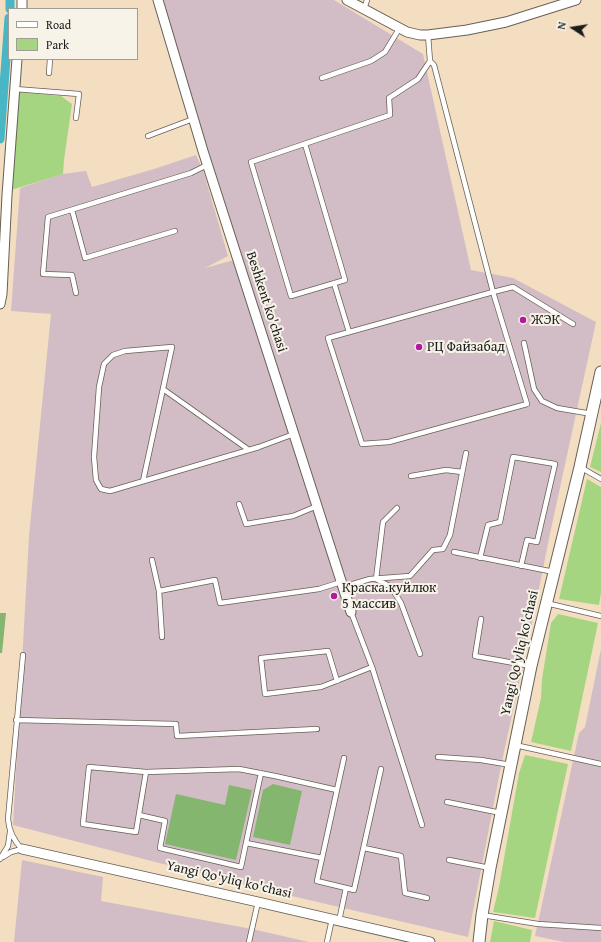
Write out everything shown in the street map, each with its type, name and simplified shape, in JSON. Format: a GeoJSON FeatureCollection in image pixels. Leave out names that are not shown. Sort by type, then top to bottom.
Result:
{"type":"FeatureCollection","features":[{"type":"Feature","properties":{"kind":"street","name":"Beshkent ko'chasi"},"geometry":{"type":"LineString","coordinates":[[158,0],[207,165],[351,612]]}},
{"type":"Feature","properties":{"kind":"street"},"geometry":{"type":"LineString","coordinates":[[347,0],[399,29],[413,34],[428,35],[467,30],[506,22],[576,0]]}},
{"type":"Feature","properties":{"kind":"street"},"geometry":{"type":"LineString","coordinates":[[0,304],[2,294],[7,195],[17,60]]}},
{"type":"Feature","properties":{"kind":"street","name":"Yangi Qo'yliq ko'chasi"},"geometry":{"type":"LineString","coordinates":[[479,942],[490,868],[531,666],[580,467],[601,372]]}},
{"type":"Feature","properties":{"kind":"street","name":"Yangi Qo'yliq ko'chasi"},"geometry":{"type":"LineString","coordinates":[[22,849],[430,942]]}},
{"type":"Feature","properties":{"kind":"lane"},"geometry":{"type":"LineString","coordinates":[[364,9],[367,0]]}},
{"type":"Feature","properties":{"kind":"lane"},"geometry":{"type":"LineString","coordinates":[[322,78],[371,61],[385,52],[399,29]]}},
{"type":"Feature","properties":{"kind":"lane"},"geometry":{"type":"LineString","coordinates":[[428,35],[430,61],[434,66],[493,292],[527,404],[389,442],[362,444],[328,338],[493,292],[513,287],[573,324]]}},
{"type":"Feature","properties":{"kind":"lane"},"geometry":{"type":"LineString","coordinates":[[49,73],[50,60]]}},
{"type":"Feature","properties":{"kind":"lane"},"geometry":{"type":"LineString","coordinates":[[305,144],[345,280],[291,296],[251,162],[390,115],[389,98],[418,79],[430,61]]}},
{"type":"Feature","properties":{"kind":"lane"},"geometry":{"type":"LineString","coordinates":[[15,88],[79,94],[76,118]]}},
{"type":"Feature","properties":{"kind":"lane"},"geometry":{"type":"LineString","coordinates":[[148,136],[193,119]]}},
{"type":"Feature","properties":{"kind":"lane"},"geometry":{"type":"LineString","coordinates":[[76,293],[72,275],[44,274],[48,217],[191,173],[207,165]]}},
{"type":"Feature","properties":{"kind":"lane"},"geometry":{"type":"LineString","coordinates":[[72,210],[85,258],[175,231]]}},
{"type":"Feature","properties":{"kind":"lane"},"geometry":{"type":"LineString","coordinates":[[334,283],[349,332]]}},
{"type":"Feature","properties":{"kind":"lane"},"geometry":{"type":"LineString","coordinates":[[524,342],[534,389],[542,401],[558,408],[592,414]]}},
{"type":"Feature","properties":{"kind":"lane"},"geometry":{"type":"LineString","coordinates":[[143,481],[172,347],[125,351],[113,355],[104,364],[99,387],[94,457],[96,480],[101,489],[110,491],[249,450],[294,434]]}},
{"type":"Feature","properties":{"kind":"lane"},"geometry":{"type":"LineString","coordinates":[[163,389],[249,450]]}},
{"type":"Feature","properties":{"kind":"lane"},"geometry":{"type":"LineString","coordinates":[[159,591],[215,580],[220,603],[319,589],[376,578],[410,576],[433,550],[443,549],[450,535],[466,453]]}},
{"type":"Feature","properties":{"kind":"lane"},"geometry":{"type":"LineString","coordinates":[[480,558],[488,525],[500,522],[513,457],[555,464],[537,542],[527,540],[521,566]]}},
{"type":"Feature","properties":{"kind":"lane"},"geometry":{"type":"LineString","coordinates":[[580,467],[601,479]]}},
{"type":"Feature","properties":{"kind":"lane"},"geometry":{"type":"LineString","coordinates":[[411,476],[446,470],[462,472]]}},
{"type":"Feature","properties":{"kind":"lane"},"geometry":{"type":"LineString","coordinates":[[239,504],[246,524],[293,516],[317,506]]}},
{"type":"Feature","properties":{"kind":"lane"},"geometry":{"type":"LineString","coordinates":[[376,578],[384,522],[397,508]]}},
{"type":"Feature","properties":{"kind":"lane"},"geometry":{"type":"LineString","coordinates":[[454,552],[554,572]]}},
{"type":"Feature","properties":{"kind":"lane"},"geometry":{"type":"LineString","coordinates":[[152,560],[159,591],[162,637]]}},
{"type":"Feature","properties":{"kind":"lane"},"geometry":{"type":"LineString","coordinates":[[376,578],[391,587],[401,603],[420,654]]}},
{"type":"Feature","properties":{"kind":"lane"},"geometry":{"type":"LineString","coordinates":[[546,603],[601,616]]}},
{"type":"Feature","properties":{"kind":"lane"},"geometry":{"type":"LineString","coordinates":[[351,612],[372,667],[422,825]]}},
{"type":"Feature","properties":{"kind":"lane"},"geometry":{"type":"LineString","coordinates":[[481,619],[475,656],[531,666]]}},
{"type":"Feature","properties":{"kind":"lane"},"geometry":{"type":"LineString","coordinates":[[337,681],[328,651],[261,658],[266,694],[322,687],[337,681],[372,667]]}},
{"type":"Feature","properties":{"kind":"lane"},"geometry":{"type":"LineString","coordinates":[[0,859],[8,846],[10,832],[8,819],[23,655]]}},
{"type":"Feature","properties":{"kind":"lane"},"geometry":{"type":"LineString","coordinates":[[16,720],[176,724],[177,736],[317,729]]}},
{"type":"Feature","properties":{"kind":"lane"},"geometry":{"type":"LineString","coordinates":[[515,745],[601,764]]}},
{"type":"Feature","properties":{"kind":"lane"},"geometry":{"type":"LineString","coordinates":[[438,757],[511,764]]}},
{"type":"Feature","properties":{"kind":"lane"},"geometry":{"type":"LineString","coordinates":[[344,758],[317,881],[354,890],[381,769]]}},
{"type":"Feature","properties":{"kind":"lane"},"geometry":{"type":"LineString","coordinates":[[146,772],[136,832],[83,824],[89,767],[146,772],[239,769],[337,790]]}},
{"type":"Feature","properties":{"kind":"lane"},"geometry":{"type":"LineString","coordinates":[[139,815],[165,821],[160,848],[241,867],[261,773]]}},
{"type":"Feature","properties":{"kind":"lane"},"geometry":{"type":"LineString","coordinates":[[447,802],[501,813]]}},
{"type":"Feature","properties":{"kind":"lane"},"geometry":{"type":"LineString","coordinates":[[0,859],[11,852],[22,849],[10,832]]}},
{"type":"Feature","properties":{"kind":"lane"},"geometry":{"type":"LineString","coordinates":[[246,843],[322,858]]}},
{"type":"Feature","properties":{"kind":"lane"},"geometry":{"type":"LineString","coordinates":[[364,848],[401,856],[405,893],[427,898]]}},
{"type":"Feature","properties":{"kind":"lane"},"geometry":{"type":"LineString","coordinates":[[449,860],[490,868]]}},
{"type":"Feature","properties":{"kind":"lane"},"geometry":{"type":"LineString","coordinates":[[327,942],[346,888]]}},
{"type":"Feature","properties":{"kind":"lane"},"geometry":{"type":"LineString","coordinates":[[249,942],[258,902]]}},
{"type":"Feature","properties":{"kind":"lane"},"geometry":{"type":"LineString","coordinates":[[482,915],[538,924],[601,928]]}},
{"type":"Feature","properties":{"kind":"shaded area"},"geometry":{"type":"Polygon","coordinates":[[[153,0],[334,0],[423,54],[471,270],[513,278],[596,322],[502,761],[468,937],[236,883],[13,825],[29,536],[51,314],[11,311],[20,188],[62,174],[86,171],[92,187],[196,155],[203,170],[228,256],[205,268],[234,260],[153,0]]]}},
{"type":"Feature","properties":{"kind":"shaded area"},"geometry":{"type":"Polygon","coordinates":[[[601,649],[601,942],[564,942],[535,936],[579,733],[585,727],[601,649]]]}},
{"type":"Feature","properties":{"kind":"shaded area"},"geometry":{"type":"Polygon","coordinates":[[[22,860],[103,877],[101,901],[252,929],[309,942],[14,942],[22,860]]]}},
{"type":"Feature","properties":{"kind":"green space"},"geometry":{"type":"Polygon","coordinates":[[[19,92],[61,96],[72,104],[63,174],[11,190],[19,92]]]}},
{"type":"Feature","properties":{"kind":"green space"},"geometry":{"type":"Polygon","coordinates":[[[601,423],[601,472],[590,467],[601,423]]]}},
{"type":"Feature","properties":{"kind":"green space"},"geometry":{"type":"Polygon","coordinates":[[[587,479],[601,487],[601,593],[599,605],[559,599],[587,479]]]}},
{"type":"Feature","properties":{"kind":"green space"},"geometry":{"type":"Polygon","coordinates":[[[0,613],[6,613],[2,653],[0,653],[0,613]]]}},
{"type":"Feature","properties":{"kind":"green space"},"geometry":{"type":"Polygon","coordinates":[[[558,614],[598,623],[571,751],[531,742],[541,698],[542,679],[551,623],[558,614]]]}},
{"type":"Feature","properties":{"kind":"green space"},"geometry":{"type":"Polygon","coordinates":[[[525,755],[568,764],[535,918],[493,912],[499,887],[519,773],[525,755]]]}},
{"type":"Feature","properties":{"kind":"green space"},"geometry":{"type":"Polygon","coordinates":[[[273,784],[302,791],[290,845],[253,837],[263,790],[273,784]]]}},
{"type":"Feature","properties":{"kind":"green space"},"geometry":{"type":"Polygon","coordinates":[[[229,785],[252,790],[236,860],[165,844],[176,794],[225,805],[229,785]]]}},
{"type":"Feature","properties":{"kind":"green space"},"geometry":{"type":"Polygon","coordinates":[[[494,921],[532,930],[530,942],[490,942],[494,921]]]}},
{"type":"Feature","properties":{"kind":"waterway"},"geometry":{"type":"LineString","coordinates":[[10,0],[10,8]]}},
{"type":"Feature","properties":{"kind":"waterway"},"geometry":{"type":"LineString","coordinates":[[0,139],[8,31]]}},
{"type":"Feature","properties":{"kind":"place","name":"ЖЭК"},"geometry":{"type":"Point","coordinates":[523,320]}},
{"type":"Feature","properties":{"kind":"place","name":"РЦ Файзабад"},"geometry":{"type":"Point","coordinates":[419,347]}},
{"type":"Feature","properties":{"kind":"place","name":"Краска.куйлюк 5 массив"},"geometry":{"type":"Point","coordinates":[334,596]}}]}
